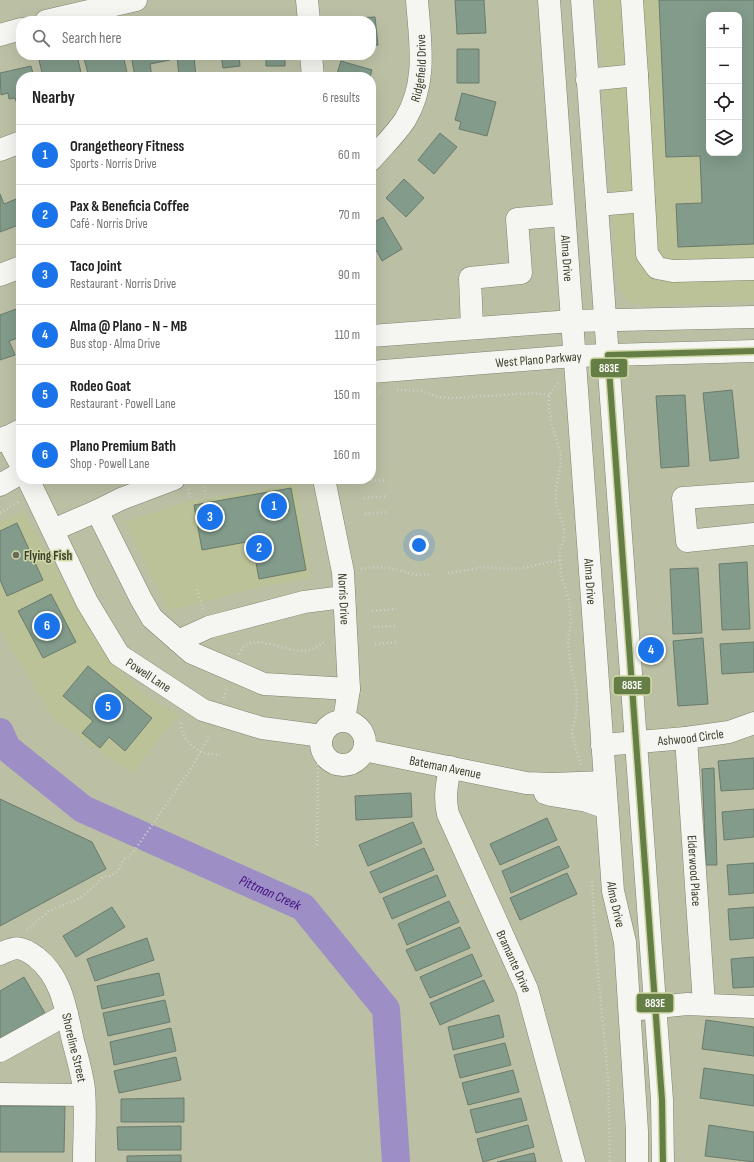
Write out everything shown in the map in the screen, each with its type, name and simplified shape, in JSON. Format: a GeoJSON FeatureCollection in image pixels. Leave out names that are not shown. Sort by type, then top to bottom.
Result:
{"type":"FeatureCollection","features":[{"type":"Feature","properties":{"kind":"main road"},"geometry":{"type":"LineString","coordinates":[[67,16],[136,0]]}},
{"type":"Feature","properties":{"kind":"main road"},"geometry":{"type":"LineString","coordinates":[[308,0],[309,16]]}},
{"type":"Feature","properties":{"kind":"main road","name":"Ridgefield Drive"},"geometry":{"type":"LineString","coordinates":[[376,154],[396,132],[405,119],[418,93],[422,66],[417,0]]}},
{"type":"Feature","properties":{"kind":"main road","name":"Alma Drive"},"geometry":{"type":"LineString","coordinates":[[549,0],[613,891],[625,942],[637,1131],[637,1162]]}},
{"type":"Feature","properties":{"kind":"main road"},"geometry":{"type":"LineString","coordinates":[[582,0],[662,1107],[664,1162]]}},
{"type":"Feature","properties":{"kind":"main road"},"geometry":{"type":"LineString","coordinates":[[632,0],[638,75],[647,254],[657,268],[673,271],[754,269]]}},
{"type":"Feature","properties":{"kind":"main road"},"geometry":{"type":"LineString","coordinates":[[0,35],[16,30]]}},
{"type":"Feature","properties":{"kind":"main road"},"geometry":{"type":"LineString","coordinates":[[311,60],[313,72]]}},
{"type":"Feature","properties":{"kind":"main road"},"geometry":{"type":"LineString","coordinates":[[587,80],[638,75]]}},
{"type":"Feature","properties":{"kind":"main road"},"geometry":{"type":"LineString","coordinates":[[0,150],[16,144]]}},
{"type":"Feature","properties":{"kind":"main road"},"geometry":{"type":"LineString","coordinates":[[597,205],[644,201]]}},
{"type":"Feature","properties":{"kind":"main road"},"geometry":{"type":"LineString","coordinates":[[472,328],[470,278],[521,273],[517,219],[564,215]]}},
{"type":"Feature","properties":{"kind":"main road"},"geometry":{"type":"LineString","coordinates":[[0,275],[16,269]]}},
{"type":"Feature","properties":{"kind":"main road"},"geometry":{"type":"LineString","coordinates":[[376,336],[572,321],[754,317]]}},
{"type":"Feature","properties":{"kind":"main road","name":"West Plano Parkway"},"geometry":{"type":"LineString","coordinates":[[376,372],[574,356],[754,351]]}},
{"type":"Feature","properties":{"kind":"main road"},"geometry":{"type":"LineString","coordinates":[[9,436],[16,453]]}},
{"type":"Feature","properties":{"kind":"main road"},"geometry":{"type":"LineString","coordinates":[[0,485],[16,476]]}},
{"type":"Feature","properties":{"kind":"main road","name":"Powell Lane"},"geometry":{"type":"LineString","coordinates":[[30,484],[87,602],[119,655],[203,710],[322,744]]}},
{"type":"Feature","properties":{"kind":"main road"},"geometry":{"type":"LineString","coordinates":[[53,530],[121,499],[161,484]]}},
{"type":"Feature","properties":{"kind":"main road","name":"Norris Drive"},"geometry":{"type":"LineString","coordinates":[[325,484],[342,572],[349,688],[344,720]]}},
{"type":"Feature","properties":{"kind":"main road"},"geometry":{"type":"LineString","coordinates":[[754,493],[683,498],[687,541],[754,534]]}},
{"type":"Feature","properties":{"kind":"main road"},"geometry":{"type":"LineString","coordinates":[[97,511],[152,618],[192,653],[264,684],[349,688]]}},
{"type":"Feature","properties":{"kind":"main road"},"geometry":{"type":"LineString","coordinates":[[178,641],[209,627],[304,602],[343,597]]}},
{"type":"Feature","properties":{"kind":"main road"},"geometry":{"type":"LineString","coordinates":[[344,720],[357,725],[362,730],[366,743],[361,757],[348,765],[340,765],[327,758],[322,744],[325,730],[330,725],[344,720]]}},
{"type":"Feature","properties":{"kind":"main road","name":"Ashwood Circle"},"geometry":{"type":"LineString","coordinates":[[602,745],[686,738],[729,732],[754,723]]}},
{"type":"Feature","properties":{"kind":"main road","name":"Elderwood Place"},"geometry":{"type":"LineString","coordinates":[[686,738],[704,1004]]}},
{"type":"Feature","properties":{"kind":"main road","name":"Bateman Avenue"},"geometry":{"type":"LineString","coordinates":[[364,750],[526,783],[559,784],[605,782]]}},
{"type":"Feature","properties":{"kind":"main road","name":"Bramante Drive"},"geometry":{"type":"LineString","coordinates":[[450,767],[445,795],[445,804],[448,814],[527,989],[574,1162]]}},
{"type":"Feature","properties":{"kind":"main road"},"geometry":{"type":"LineString","coordinates":[[605,782],[611,784],[619,791],[641,817]]}},
{"type":"Feature","properties":{"kind":"main road","name":"Bateman Avenue"},"geometry":{"type":"LineString","coordinates":[[526,783],[550,795],[587,801],[607,808]]}},
{"type":"Feature","properties":{"kind":"main road"},"geometry":{"type":"LineString","coordinates":[[0,954],[14,948],[26,940]]}},
{"type":"Feature","properties":{"kind":"main road","name":"Shoreline Street"},"geometry":{"type":"LineString","coordinates":[[26,940],[52,974],[59,987],[67,1014],[83,1082],[84,1162]]}},
{"type":"Feature","properties":{"kind":"main road"},"geometry":{"type":"LineString","coordinates":[[630,1010],[687,1004],[754,1007]]}},
{"type":"Feature","properties":{"kind":"main road"},"geometry":{"type":"LineString","coordinates":[[0,1051],[67,1014]]}},
{"type":"Feature","properties":{"kind":"main road"},"geometry":{"type":"LineString","coordinates":[[0,1094],[84,1095]]}},
{"type":"Feature","properties":{"kind":"path"},"geometry":{"type":"LineString","coordinates":[[562,377],[549,395],[549,408],[551,422],[561,454],[556,488],[556,504],[564,527],[564,539],[560,550],[561,575],[569,600],[572,620],[568,643],[570,662],[576,688],[577,709],[572,732],[582,768]]}},
{"type":"Feature","properties":{"kind":"path"},"geometry":{"type":"LineString","coordinates":[[392,390],[421,391],[439,397],[453,398],[534,392],[549,395]]}},
{"type":"Feature","properties":{"kind":"path"},"geometry":{"type":"LineString","coordinates":[[376,392],[385,391]]}},
{"type":"Feature","properties":{"kind":"path"},"geometry":{"type":"LineString","coordinates":[[376,480],[387,480]]}},
{"type":"Feature","properties":{"kind":"path"},"geometry":{"type":"LineString","coordinates":[[203,484],[206,495]]}},
{"type":"Feature","properties":{"kind":"path"},"geometry":{"type":"LineString","coordinates":[[364,498],[388,496]]}},
{"type":"Feature","properties":{"kind":"path"},"geometry":{"type":"LineString","coordinates":[[365,514],[389,512]]}},
{"type":"Feature","properties":{"kind":"path"},"geometry":{"type":"LineString","coordinates":[[448,573],[484,567],[508,569],[523,568],[560,560]]}},
{"type":"Feature","properties":{"kind":"path"},"geometry":{"type":"LineString","coordinates":[[360,569],[374,566],[390,568],[417,575],[431,574]]}},
{"type":"Feature","properties":{"kind":"path"},"geometry":{"type":"LineString","coordinates":[[197,589],[204,610]]}},
{"type":"Feature","properties":{"kind":"path"},"geometry":{"type":"LineString","coordinates":[[372,611],[396,609]]}},
{"type":"Feature","properties":{"kind":"path"},"geometry":{"type":"LineString","coordinates":[[374,627],[396,626]]}},
{"type":"Feature","properties":{"kind":"path"},"geometry":{"type":"LineString","coordinates":[[237,658],[240,650],[245,645],[253,642],[305,651],[313,649],[326,641]]}},
{"type":"Feature","properties":{"kind":"path"},"geometry":{"type":"LineString","coordinates":[[375,644],[396,642]]}},
{"type":"Feature","properties":{"kind":"path"},"geometry":{"type":"LineString","coordinates":[[181,723],[184,735],[188,741],[201,752],[220,755]]}},
{"type":"Feature","properties":{"kind":"path"},"geometry":{"type":"LineString","coordinates":[[26,940],[49,911],[80,898],[103,877],[110,876],[117,872],[124,859],[132,854],[192,767],[210,735]]}},
{"type":"Feature","properties":{"kind":"path"},"geometry":{"type":"LineString","coordinates":[[317,845],[318,762],[322,744]]}},
{"type":"Feature","properties":{"kind":"path"},"geometry":{"type":"LineString","coordinates":[[592,876],[597,963],[608,1077],[610,1162]]}},
{"type":"Feature","properties":{"kind":"shaded area"},"geometry":{"type":"Polygon","coordinates":[[[598,0],[754,0],[754,301],[644,306],[628,302],[618,286],[598,0]]]}},
{"type":"Feature","properties":{"kind":"shaded area"},"geometry":{"type":"Polygon","coordinates":[[[296,484],[311,578],[260,587],[169,611],[125,522],[186,502],[296,484]]]}},
{"type":"Feature","properties":{"kind":"shaded area"},"geometry":{"type":"Polygon","coordinates":[[[24,512],[101,649],[117,668],[149,698],[178,715],[131,773],[54,719],[3,635],[0,627],[0,522],[24,512]]]}},
{"type":"Feature","properties":{"kind":"building"},"geometry":{"type":"Polygon","coordinates":[[[455,0],[484,0],[486,33],[457,34],[455,0]]]}},
{"type":"Feature","properties":{"kind":"building"},"geometry":{"type":"Polygon","coordinates":[[[659,0],[754,0],[754,244],[678,247],[676,204],[702,203],[700,156],[666,157],[659,0]]]}},
{"type":"Feature","properties":{"kind":"building"},"geometry":{"type":"Polygon","coordinates":[[[376,26],[378,45],[376,45],[376,26]]]}},
{"type":"Feature","properties":{"kind":"building"},"geometry":{"type":"Polygon","coordinates":[[[457,49],[479,49],[479,83],[457,83],[457,49]]]}},
{"type":"Feature","properties":{"kind":"building"},"geometry":{"type":"Polygon","coordinates":[[[39,60],[78,60],[81,72],[42,72],[39,60]]]}},
{"type":"Feature","properties":{"kind":"building"},"geometry":{"type":"Polygon","coordinates":[[[84,60],[124,60],[127,72],[88,72],[84,60]]]}},
{"type":"Feature","properties":{"kind":"building"},"geometry":{"type":"Polygon","coordinates":[[[132,60],[170,60],[150,64],[151,72],[134,72],[132,60]]]}},
{"type":"Feature","properties":{"kind":"building"},"geometry":{"type":"Polygon","coordinates":[[[177,60],[194,60],[196,72],[179,72],[177,60]]]}},
{"type":"Feature","properties":{"kind":"building"},"geometry":{"type":"Polygon","coordinates":[[[222,60],[239,60],[240,66],[223,68],[222,60]]]}},
{"type":"Feature","properties":{"kind":"building"},"geometry":{"type":"Polygon","coordinates":[[[266,60],[285,60],[285,66],[266,66],[266,60]]]}},
{"type":"Feature","properties":{"kind":"building"},"geometry":{"type":"Polygon","coordinates":[[[341,61],[372,70],[371,72],[338,72],[341,61]]]}},
{"type":"Feature","properties":{"kind":"building"},"geometry":{"type":"Polygon","coordinates":[[[31,66],[33,72],[16,72],[16,101],[15,98],[9,99],[8,93],[1,95],[0,73],[31,66]]]}},
{"type":"Feature","properties":{"kind":"building"},"geometry":{"type":"Polygon","coordinates":[[[462,93],[496,102],[487,136],[459,129],[461,122],[455,120],[462,93]]]}},
{"type":"Feature","properties":{"kind":"building"},"geometry":{"type":"Polygon","coordinates":[[[440,133],[457,147],[434,174],[418,160],[440,133]]]}},
{"type":"Feature","properties":{"kind":"building"},"geometry":{"type":"Polygon","coordinates":[[[404,179],[424,198],[406,217],[386,198],[404,179]]]}},
{"type":"Feature","properties":{"kind":"building"},"geometry":{"type":"Polygon","coordinates":[[[0,194],[4,204],[16,199],[16,226],[0,232],[0,194]]]}},
{"type":"Feature","properties":{"kind":"building"},"geometry":{"type":"Polygon","coordinates":[[[383,217],[402,249],[382,261],[376,252],[376,221],[383,217]]]}},
{"type":"Feature","properties":{"kind":"building"},"geometry":{"type":"Polygon","coordinates":[[[16,309],[16,339],[9,341],[15,355],[0,360],[0,315],[16,309]]]}},
{"type":"Feature","properties":{"kind":"building"},"geometry":{"type":"Polygon","coordinates":[[[732,390],[739,458],[710,461],[703,393],[732,390]]]}},
{"type":"Feature","properties":{"kind":"building"},"geometry":{"type":"Polygon","coordinates":[[[685,395],[689,466],[661,468],[656,396],[685,395]]]}},
{"type":"Feature","properties":{"kind":"building"},"geometry":{"type":"Polygon","coordinates":[[[291,488],[306,570],[259,579],[252,541],[202,550],[194,505],[291,488]]]}},
{"type":"Feature","properties":{"kind":"building","name":"Flying Fish"},"geometry":{"type":"Polygon","coordinates":[[[17,523],[43,580],[7,596],[0,580],[0,531],[17,523]]]}},
{"type":"Feature","properties":{"kind":"building"},"geometry":{"type":"Polygon","coordinates":[[[747,562],[750,629],[722,630],[719,564],[747,562]]]}},
{"type":"Feature","properties":{"kind":"building"},"geometry":{"type":"Polygon","coordinates":[[[698,568],[702,633],[673,634],[670,569],[698,568]]]}},
{"type":"Feature","properties":{"kind":"building"},"geometry":{"type":"Polygon","coordinates":[[[51,594],[76,642],[43,658],[18,611],[51,594]]]}},
{"type":"Feature","properties":{"kind":"building"},"geometry":{"type":"Polygon","coordinates":[[[703,638],[708,704],[678,706],[673,641],[703,638]]]}},
{"type":"Feature","properties":{"kind":"building"},"geometry":{"type":"Polygon","coordinates":[[[754,642],[754,672],[722,674],[720,644],[754,642]]]}},
{"type":"Feature","properties":{"kind":"building"},"geometry":{"type":"Polygon","coordinates":[[[88,666],[152,718],[125,751],[109,737],[100,748],[82,733],[93,721],[63,696],[88,666]]]}},
{"type":"Feature","properties":{"kind":"building"},"geometry":{"type":"Polygon","coordinates":[[[754,758],[754,789],[721,791],[718,761],[754,758]]]}},
{"type":"Feature","properties":{"kind":"building"},"geometry":{"type":"Polygon","coordinates":[[[714,768],[717,865],[706,865],[702,769],[714,768]]]}},
{"type":"Feature","properties":{"kind":"building"},"geometry":{"type":"Polygon","coordinates":[[[411,793],[412,817],[356,820],[355,796],[411,793]]]}},
{"type":"Feature","properties":{"kind":"building"},"geometry":{"type":"Polygon","coordinates":[[[0,799],[92,842],[106,869],[0,926],[0,799]]]}},
{"type":"Feature","properties":{"kind":"building"},"geometry":{"type":"Polygon","coordinates":[[[754,809],[754,837],[724,840],[722,812],[754,809]]]}},
{"type":"Feature","properties":{"kind":"building"},"geometry":{"type":"Polygon","coordinates":[[[547,818],[557,840],[500,865],[490,844],[547,818]]]}},
{"type":"Feature","properties":{"kind":"building"},"geometry":{"type":"Polygon","coordinates":[[[413,822],[422,843],[368,866],[359,845],[413,822]]]}},
{"type":"Feature","properties":{"kind":"building"},"geometry":{"type":"Polygon","coordinates":[[[559,846],[569,867],[511,893],[502,871],[559,846]]]}},
{"type":"Feature","properties":{"kind":"building"},"geometry":{"type":"Polygon","coordinates":[[[424,848],[434,870],[380,893],[370,872],[424,848]]]}},
{"type":"Feature","properties":{"kind":"building"},"geometry":{"type":"Polygon","coordinates":[[[754,863],[754,893],[729,895],[727,865],[754,863]]]}},
{"type":"Feature","properties":{"kind":"building"},"geometry":{"type":"Polygon","coordinates":[[[567,873],[577,894],[520,920],[510,898],[567,873]]]}},
{"type":"Feature","properties":{"kind":"building"},"geometry":{"type":"Polygon","coordinates":[[[437,875],[446,896],[392,919],[383,898],[437,875]]]}},
{"type":"Feature","properties":{"kind":"building"},"geometry":{"type":"Polygon","coordinates":[[[449,901],[459,922],[407,945],[398,924],[449,901]]]}},
{"type":"Feature","properties":{"kind":"building"},"geometry":{"type":"Polygon","coordinates":[[[112,907],[125,927],[76,957],[63,936],[112,907]]]}},
{"type":"Feature","properties":{"kind":"building"},"geometry":{"type":"Polygon","coordinates":[[[754,907],[754,938],[730,940],[728,909],[754,907]]]}},
{"type":"Feature","properties":{"kind":"building"},"geometry":{"type":"Polygon","coordinates":[[[460,927],[470,948],[416,971],[406,950],[460,927]]]}},
{"type":"Feature","properties":{"kind":"building"},"geometry":{"type":"Polygon","coordinates":[[[147,938],[154,960],[95,981],[87,959],[147,938]]]}},
{"type":"Feature","properties":{"kind":"building"},"geometry":{"type":"Polygon","coordinates":[[[472,954],[482,976],[430,998],[420,977],[472,954]]]}},
{"type":"Feature","properties":{"kind":"building"},"geometry":{"type":"Polygon","coordinates":[[[754,957],[754,987],[733,988],[731,959],[754,957]]]}},
{"type":"Feature","properties":{"kind":"building"},"geometry":{"type":"Polygon","coordinates":[[[159,973],[164,995],[102,1009],[97,986],[159,973]]]}},
{"type":"Feature","properties":{"kind":"building"},"geometry":{"type":"Polygon","coordinates":[[[24,977],[46,1015],[0,1041],[0,991],[24,977]]]}},
{"type":"Feature","properties":{"kind":"building"},"geometry":{"type":"Polygon","coordinates":[[[484,980],[494,1001],[440,1025],[430,1003],[484,980]]]}},
{"type":"Feature","properties":{"kind":"building"},"geometry":{"type":"Polygon","coordinates":[[[165,1000],[170,1022],[108,1036],[103,1013],[165,1000]]]}},
{"type":"Feature","properties":{"kind":"building"},"geometry":{"type":"Polygon","coordinates":[[[499,1015],[504,1037],[453,1050],[448,1027],[499,1015]]]}},
{"type":"Feature","properties":{"kind":"building"},"geometry":{"type":"Polygon","coordinates":[[[706,1020],[754,1027],[754,1056],[702,1049],[706,1020]]]}},
{"type":"Feature","properties":{"kind":"building"},"geometry":{"type":"Polygon","coordinates":[[[171,1028],[176,1051],[114,1065],[110,1042],[171,1028]]]}},
{"type":"Feature","properties":{"kind":"building"},"geometry":{"type":"Polygon","coordinates":[[[505,1043],[511,1065],[460,1078],[454,1055],[505,1043]]]}},
{"type":"Feature","properties":{"kind":"building"},"geometry":{"type":"Polygon","coordinates":[[[176,1057],[181,1080],[119,1093],[114,1071],[176,1057]]]}},
{"type":"Feature","properties":{"kind":"building"},"geometry":{"type":"Polygon","coordinates":[[[704,1068],[754,1075],[754,1106],[700,1098],[704,1068]]]}},
{"type":"Feature","properties":{"kind":"building"},"geometry":{"type":"Polygon","coordinates":[[[513,1070],[519,1092],[468,1105],[462,1083],[513,1070]]]}},
{"type":"Feature","properties":{"kind":"building"},"geometry":{"type":"Polygon","coordinates":[[[184,1098],[184,1122],[121,1122],[121,1099],[184,1098]]]}},
{"type":"Feature","properties":{"kind":"building"},"geometry":{"type":"Polygon","coordinates":[[[521,1098],[527,1120],[476,1133],[470,1110],[521,1098]]]}},
{"type":"Feature","properties":{"kind":"building"},"geometry":{"type":"Polygon","coordinates":[[[0,1106],[65,1106],[64,1152],[0,1152],[0,1106]]]}},
{"type":"Feature","properties":{"kind":"building"},"geometry":{"type":"Polygon","coordinates":[[[528,1125],[534,1147],[483,1162],[477,1139],[528,1125]]]}},
{"type":"Feature","properties":{"kind":"building"},"geometry":{"type":"Polygon","coordinates":[[[709,1125],[754,1132],[754,1162],[705,1156],[709,1125]]]}},
{"type":"Feature","properties":{"kind":"building"},"geometry":{"type":"Polygon","coordinates":[[[181,1126],[181,1150],[118,1150],[117,1127],[181,1126]]]}},
{"type":"Feature","properties":{"kind":"building"},"geometry":{"type":"Polygon","coordinates":[[[534,1153],[536,1162],[497,1162],[534,1153]]]}},
{"type":"Feature","properties":{"kind":"building"},"geometry":{"type":"Polygon","coordinates":[[[181,1155],[181,1162],[127,1162],[127,1156],[181,1155]]]}},
{"type":"Feature","properties":{"kind":"waterway","name":"Pittman Creek"},"geometry":{"type":"LineString","coordinates":[[0,732],[7,748],[83,809],[303,907],[386,1009],[396,1162]]}},
{"type":"Feature","properties":{"kind":"transit line","name":"883E"},"geometry":{"type":"LineString","coordinates":[[663,1162],[662,1100],[608,355],[754,351]]}},
{"type":"Feature","properties":{"kind":"place","name":"Orangetheory Fitness"},"geometry":{"type":"Point","coordinates":[274,506]}},
{"type":"Feature","properties":{"kind":"place","name":"Taco Joint"},"geometry":{"type":"Point","coordinates":[210,517]}},
{"type":"Feature","properties":{"kind":"place","name":"Pax & Beneficia Coffee"},"geometry":{"type":"Point","coordinates":[259,548]}},
{"type":"Feature","properties":{"kind":"place","name":"Flying Fish"},"geometry":{"type":"Point","coordinates":[16,555]}},
{"type":"Feature","properties":{"kind":"place","name":"Plano Premium Bath"},"geometry":{"type":"Point","coordinates":[47,626]}},
{"type":"Feature","properties":{"kind":"place","name":"Alma @ Plano - N - MB"},"geometry":{"type":"Point","coordinates":[651,650]}},
{"type":"Feature","properties":{"kind":"place","name":"Rodeo Goat"},"geometry":{"type":"Point","coordinates":[108,707]}}]}
